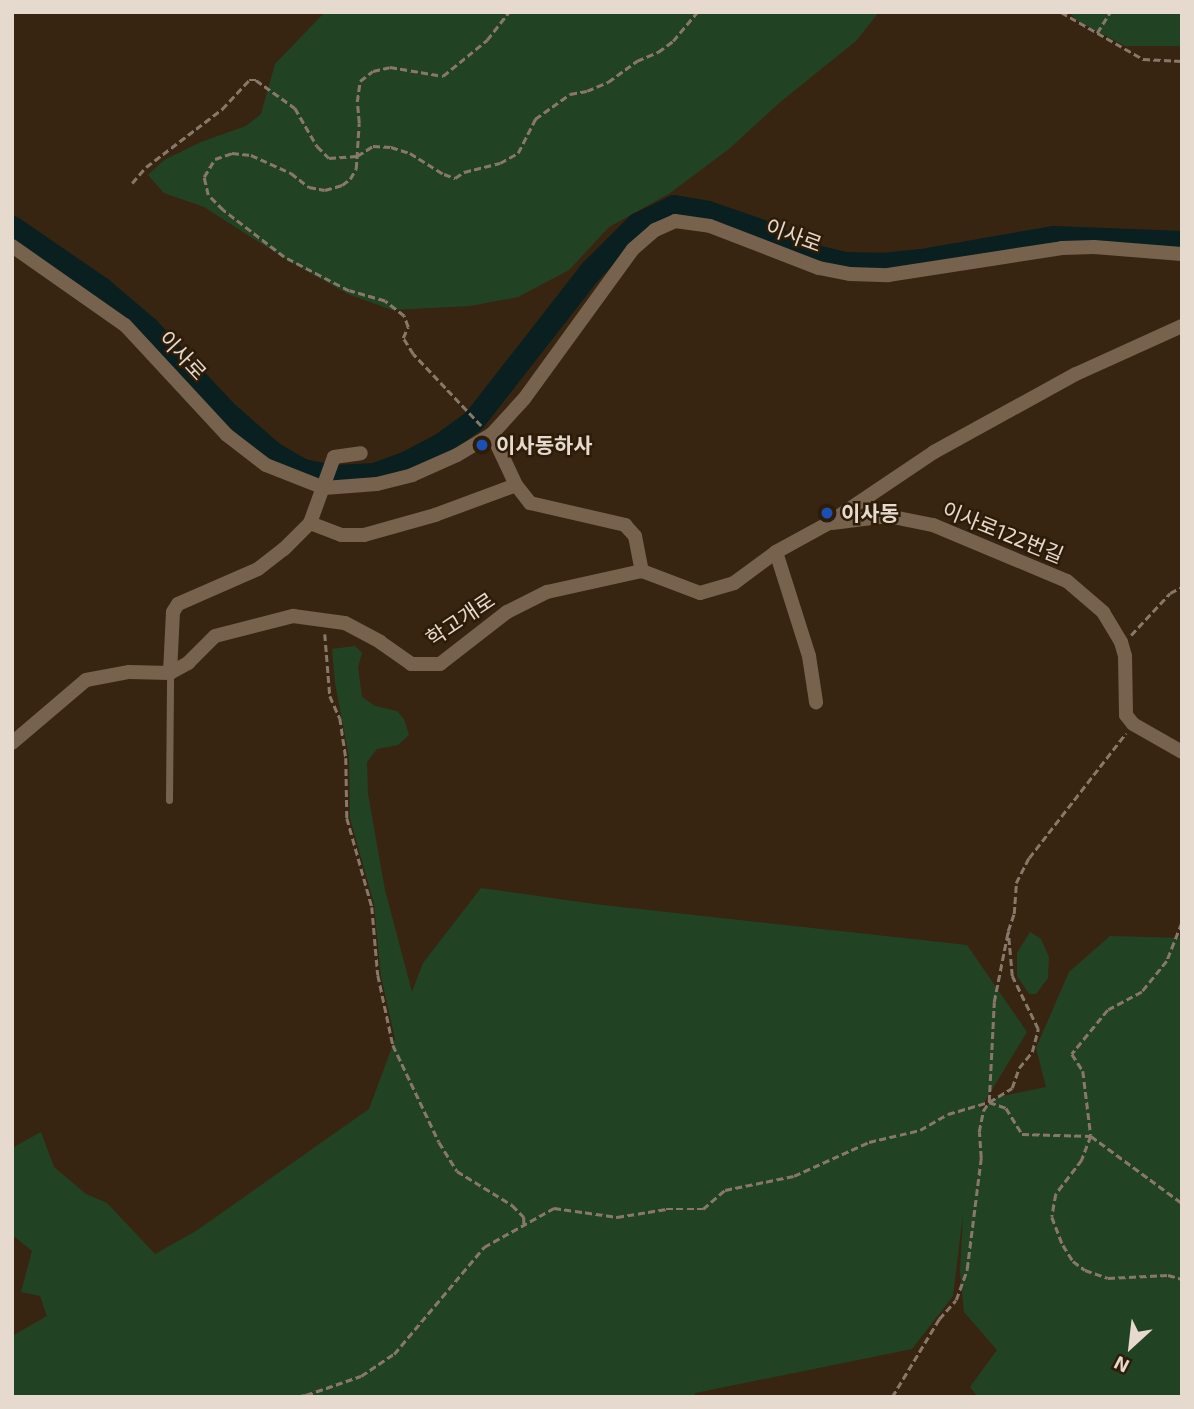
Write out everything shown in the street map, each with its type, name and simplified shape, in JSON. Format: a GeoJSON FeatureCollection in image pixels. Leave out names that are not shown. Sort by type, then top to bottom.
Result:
{"type":"FeatureCollection","features":[{"type":"Feature","properties":{"kind":"street","name":"이사로"},"geometry":{"type":"LineString","coordinates":[[12,246],[125,325],[227,435],[267,464],[325,486],[377,484],[412,475],[457,455],[490,434],[524,398],[633,249],[655,230],[675,221],[710,226],[819,268],[850,274],[888,275],[1062,248],[1094,247],[1182,254]]}},
{"type":"Feature","properties":{"kind":"street"},"geometry":{"type":"LineString","coordinates":[[490,434],[516,485],[530,503],[625,525],[635,536],[642,571],[700,593],[734,583],[776,552],[827,524],[933,452],[1000,414],[1076,374],[1182,326]]}},
{"type":"Feature","properties":{"kind":"street"},"geometry":{"type":"LineString","coordinates":[[12,743],[86,680],[129,672],[170,673],[173,612],[178,604],[258,569],[310,523],[334,457],[361,453]]}},
{"type":"Feature","properties":{"kind":"street"},"geometry":{"type":"LineString","coordinates":[[310,523],[341,535],[363,535],[435,515],[516,485]]}},
{"type":"Feature","properties":{"kind":"street","name":"이사로122번길"},"geometry":{"type":"LineString","coordinates":[[827,524],[888,516],[933,526],[1067,581],[1104,612],[1121,642],[1125,656],[1126,715],[1133,724]]}},
{"type":"Feature","properties":{"kind":"street"},"geometry":{"type":"LineString","coordinates":[[776,552],[809,656],[816,702]]}},
{"type":"Feature","properties":{"kind":"street","name":"학고개로"},"geometry":{"type":"LineString","coordinates":[[170,673],[188,663],[215,636],[293,616],[345,623],[380,642],[411,664],[440,664],[507,612],[547,592],[642,571]]}},
{"type":"Feature","properties":{"kind":"street"},"geometry":{"type":"LineString","coordinates":[[1133,724],[1182,752]]}},
{"type":"Feature","properties":{"kind":"lane"},"geometry":{"type":"LineString","coordinates":[[169,800],[170,673]]}},
{"type":"Feature","properties":{"kind":"path"},"geometry":{"type":"LineString","coordinates":[[64,12],[86,12]]}},
{"type":"Feature","properties":{"kind":"path"},"geometry":{"type":"LineString","coordinates":[[490,434],[413,354],[403,338],[408,327],[404,316],[385,301],[349,291],[284,257],[223,210],[208,195],[204,177],[215,159],[232,153],[251,155],[291,173],[309,187],[325,190],[351,178],[357,156],[357,102],[360,81],[373,71],[390,67],[443,76],[487,40],[509,12]]}},
{"type":"Feature","properties":{"kind":"path"},"geometry":{"type":"LineString","coordinates":[[132,183],[146,167],[222,109],[249,80],[256,80],[295,108],[317,146],[329,158],[357,156],[373,146],[391,147],[410,153],[444,174],[456,178],[464,172],[500,163],[518,153],[535,119],[570,94],[587,91],[608,82],[637,61],[657,52],[673,41],[697,12]]}},
{"type":"Feature","properties":{"kind":"path"},"geometry":{"type":"LineString","coordinates":[[1061,12],[1143,59],[1182,61]]}},
{"type":"Feature","properties":{"kind":"path"},"geometry":{"type":"LineString","coordinates":[[1097,33],[1111,12]]}},
{"type":"Feature","properties":{"kind":"path"},"geometry":{"type":"LineString","coordinates":[[1121,642],[1145,622],[1170,593],[1182,587]]}},
{"type":"Feature","properties":{"kind":"path"},"geometry":{"type":"LineString","coordinates":[[324,620],[330,696],[340,718],[346,758],[347,818],[372,907],[378,975],[393,1045],[439,1142],[457,1171],[512,1205],[524,1217],[524,1226]]}},
{"type":"Feature","properties":{"kind":"path"},"geometry":{"type":"LineString","coordinates":[[891,1397],[939,1319],[956,1300],[967,1269],[981,1158],[979,1132],[983,1111],[989,1102],[994,1002],[1014,914],[1016,883],[1029,858],[1133,724]]}},
{"type":"Feature","properties":{"kind":"path"},"geometry":{"type":"LineString","coordinates":[[1182,923],[1167,961],[1142,992],[1108,1010],[1072,1054],[1083,1071],[1091,1136],[1082,1160],[1054,1199],[1054,1228],[1078,1266],[1097,1275],[1119,1278],[1168,1275],[1182,1279]]}},
{"type":"Feature","properties":{"kind":"path"},"geometry":{"type":"LineString","coordinates":[[291,1397],[306,1395],[361,1376],[394,1354],[484,1247],[554,1208],[617,1217],[666,1209],[703,1209],[725,1190],[794,1176],[869,1142],[920,1130],[948,1114],[989,1102],[1012,1088],[1019,1068],[1032,1052],[1038,1029],[1012,976],[1008,931]]}},
{"type":"Feature","properties":{"kind":"path"},"geometry":{"type":"LineString","coordinates":[[989,1102],[1006,1108],[1022,1134],[1091,1136],[1182,1203]]}},
{"type":"Feature","properties":{"kind":"green space"},"geometry":{"type":"Polygon","coordinates":[[[325,12],[879,12],[856,41],[779,103],[729,149],[670,193],[609,227],[569,270],[518,297],[470,306],[392,310],[348,294],[287,260],[204,207],[164,193],[148,175],[164,160],[201,142],[246,126],[261,114],[275,64],[325,12]]]}},
{"type":"Feature","properties":{"kind":"green space"},"geometry":{"type":"Polygon","coordinates":[[[1069,12],[1182,12],[1182,46],[1125,46],[1078,21],[1069,12]]]}},
{"type":"Feature","properties":{"kind":"green space"},"geometry":{"type":"Polygon","coordinates":[[[355,646],[362,653],[358,667],[362,697],[375,706],[397,711],[404,719],[409,735],[398,745],[377,749],[367,762],[368,794],[385,890],[412,992],[423,963],[481,888],[594,904],[967,945],[1027,1032],[979,1111],[998,1097],[1046,1087],[1036,1048],[1069,972],[1110,936],[1182,938],[1182,1397],[978,1397],[970,1387],[997,1350],[964,1312],[960,1272],[963,1214],[953,1296],[912,1349],[695,1393],[694,1397],[12,1397],[12,1336],[47,1316],[40,1296],[21,1292],[32,1251],[15,1237],[12,1238],[12,1148],[41,1132],[54,1167],[86,1194],[107,1203],[155,1254],[196,1231],[369,1109],[395,1039],[381,976],[374,904],[350,818],[349,757],[335,683],[332,649],[355,646]]]}},
{"type":"Feature","properties":{"kind":"green space"},"geometry":{"type":"Polygon","coordinates":[[[1030,932],[1041,939],[1049,957],[1048,978],[1036,994],[1029,994],[1017,976],[1017,953],[1030,932]]]}},
{"type":"Feature","properties":{"kind":"waterway"},"geometry":{"type":"LineString","coordinates":[[12,227],[101,288],[148,328],[225,411],[273,453],[303,470],[333,476],[374,474],[407,462],[441,444],[473,421],[591,270],[637,224],[674,206],[707,212],[760,230],[808,254],[843,263],[882,264],[921,260],[1053,237],[1182,242]]}},
{"type":"Feature","properties":{"kind":"place","name":"이사동하사"},"geometry":{"type":"Point","coordinates":[482,445]}},
{"type":"Feature","properties":{"kind":"place","name":"이사동"},"geometry":{"type":"Point","coordinates":[827,513]}}]}
